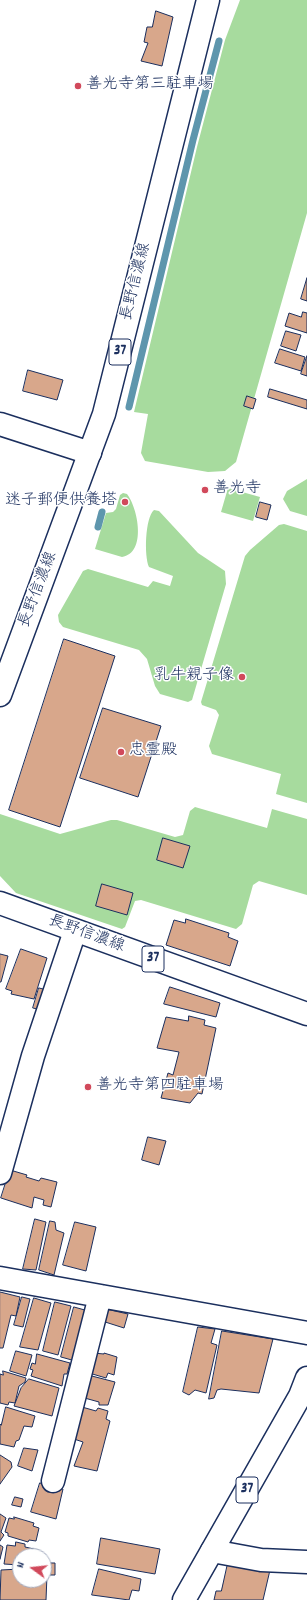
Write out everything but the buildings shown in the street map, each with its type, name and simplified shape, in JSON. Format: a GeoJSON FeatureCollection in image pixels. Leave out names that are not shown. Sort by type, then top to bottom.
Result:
{"type":"FeatureCollection","features":[{"type":"Feature","properties":{"kind":"main road","name":"長野信濃線"},"geometry":{"type":"LineString","coordinates":[[0,695],[104,414],[208,0]]}},
{"type":"Feature","properties":{"kind":"main road"},"geometry":{"type":"LineString","coordinates":[[0,424],[90,453]]}},
{"type":"Feature","properties":{"kind":"main road","name":"長野信濃線"},"geometry":{"type":"LineString","coordinates":[[0,903],[307,1014]]}},
{"type":"Feature","properties":{"kind":"main road"},"geometry":{"type":"LineString","coordinates":[[0,1173],[32,1056],[75,931]]}},
{"type":"Feature","properties":{"kind":"main road"},"geometry":{"type":"LineString","coordinates":[[0,1278],[307,1333]]}},
{"type":"Feature","properties":{"kind":"main road"},"geometry":{"type":"LineString","coordinates":[[53,1481],[100,1296]]}},
{"type":"Feature","properties":{"kind":"main road","name":"37"},"geometry":{"type":"LineString","coordinates":[[184,1600],[300,1396],[307,1378]]}},
{"type":"Feature","properties":{"kind":"main road"},"geometry":{"type":"LineString","coordinates":[[212,1551],[261,1560],[307,1562]]}},
{"type":"Feature","properties":{"kind":"green space"},"geometry":{"type":"Polygon","coordinates":[[[240,0],[307,0],[307,213],[236,462],[225,471],[208,472],[145,461],[141,453],[148,414],[134,412],[197,147],[225,40],[240,0]]]}},
{"type":"Feature","properties":{"kind":"green space"},"geometry":{"type":"Polygon","coordinates":[[[307,479],[307,516],[290,511],[283,499],[287,491],[307,479]]]}},
{"type":"Feature","properties":{"kind":"green space"},"geometry":{"type":"Polygon","coordinates":[[[228,488],[260,497],[253,521],[221,512],[228,488]]]}},
{"type":"Feature","properties":{"kind":"green space"},"geometry":{"type":"Polygon","coordinates":[[[123,493],[127,494],[131,501],[137,519],[138,529],[135,547],[130,554],[122,557],[95,549],[106,513],[113,512],[116,509],[120,495],[123,493]]]}},
{"type":"Feature","properties":{"kind":"green space"},"geometry":{"type":"Polygon","coordinates":[[[154,510],[159,511],[198,553],[225,571],[226,584],[192,700],[188,702],[160,694],[155,686],[147,659],[139,650],[63,627],[59,622],[58,615],[83,571],[88,569],[148,587],[153,581],[170,586],[173,576],[149,567],[147,562],[147,529],[151,514],[154,510]]]}},
{"type":"Feature","properties":{"kind":"green space"},"geometry":{"type":"Polygon","coordinates":[[[284,524],[307,531],[307,803],[276,794],[281,774],[212,754],[209,746],[219,715],[216,710],[202,705],[201,702],[245,556],[279,525],[284,524]]]}},
{"type":"Feature","properties":{"kind":"green space"},"geometry":{"type":"Polygon","coordinates":[[[195,807],[267,828],[272,809],[307,819],[307,895],[259,881],[253,885],[242,924],[236,929],[141,900],[135,901],[125,927],[122,929],[16,893],[0,876],[0,814],[60,834],[111,820],[117,820],[175,837],[183,835],[190,811],[195,807]]]}},
{"type":"Feature","properties":{"kind":"waterway"},"geometry":{"type":"LineString","coordinates":[[129,407],[193,140],[219,41]]}},
{"type":"Feature","properties":{"kind":"waterway"},"geometry":{"type":"LineString","coordinates":[[98,527],[102,512]]}},
{"type":"Feature","properties":{"kind":"place","name":"善光寺第三駐車場"},"geometry":{"type":"Point","coordinates":[78,86]}},
{"type":"Feature","properties":{"kind":"place","name":"善光寺"},"geometry":{"type":"Point","coordinates":[205,490]}},
{"type":"Feature","properties":{"kind":"place","name":"迷子郵便供養塔"},"geometry":{"type":"Point","coordinates":[125,502]}},
{"type":"Feature","properties":{"kind":"place","name":"乳牛親子像"},"geometry":{"type":"Point","coordinates":[242,677]}},
{"type":"Feature","properties":{"kind":"place","name":"忠霊殿"},"geometry":{"type":"Point","coordinates":[121,752]}},
{"type":"Feature","properties":{"kind":"place","name":"善光寺第四駐車場"},"geometry":{"type":"Point","coordinates":[88,1087]}}]}
